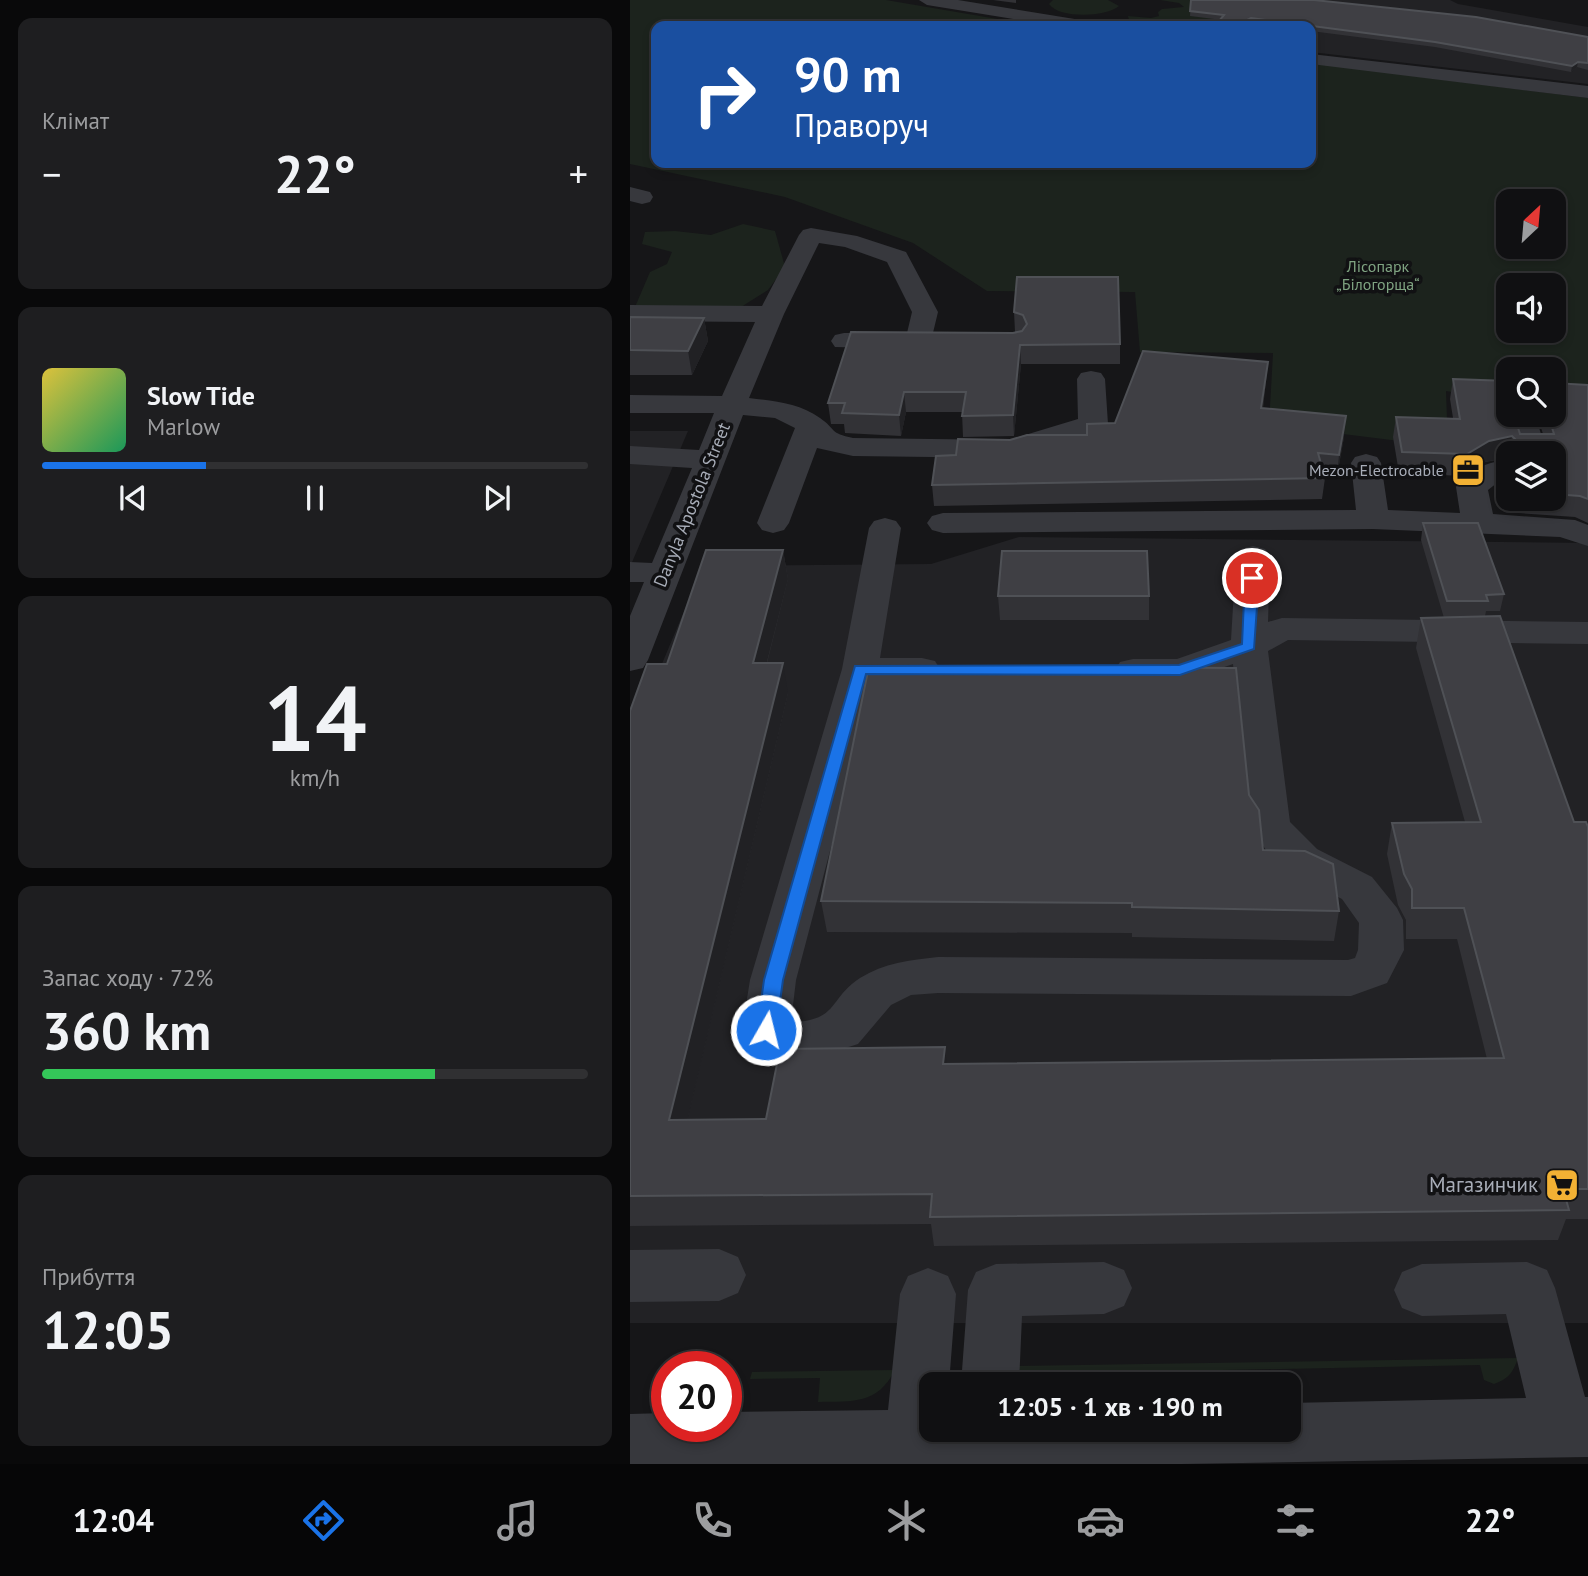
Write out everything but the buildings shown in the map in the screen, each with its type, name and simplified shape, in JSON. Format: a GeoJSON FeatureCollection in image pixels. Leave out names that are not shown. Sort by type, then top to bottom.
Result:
{"type":"FeatureCollection","features":[{"type":"Feature","properties":{"kind":"street"},"geometry":{"type":"LineString","coordinates":[[928,0],[1055,21]]}},
{"type":"Feature","properties":{"kind":"street"},"geometry":{"type":"LineString","coordinates":[[1023,16],[1036,9],[1036,5],[1042,0]]}},
{"type":"Feature","properties":{"kind":"street"},"geometry":{"type":"LineString","coordinates":[[1316,60],[1588,92]]}},
{"type":"Feature","properties":{"kind":"street"},"geometry":{"type":"LineString","coordinates":[[918,341],[925,313],[897,257],[849,241],[811,235],[771,314],[732,405],[782,410],[811,425],[824,441],[853,447],[1011,449],[1093,424],[1091,379]]}},
{"type":"Feature","properties":{"kind":"street"},"geometry":{"type":"LineString","coordinates":[[630,313],[771,314]]}},
{"type":"Feature","properties":{"kind":"street"},"geometry":{"type":"LineString","coordinates":[[844,341],[945,341]]}},
{"type":"Feature","properties":{"kind":"street","name":"Danyla Apostola Street"},"geometry":{"type":"LineString","coordinates":[[630,404],[732,405],[630,660]]}},
{"type":"Feature","properties":{"kind":"street"},"geometry":{"type":"LineString","coordinates":[[773,523],[811,425]]}},
{"type":"Feature","properties":{"kind":"street"},"geometry":{"type":"LineString","coordinates":[[630,455],[711,460]]}},
{"type":"Feature","properties":{"kind":"street"},"geometry":{"type":"LineString","coordinates":[[1366,463],[1373,519]]}},
{"type":"Feature","properties":{"kind":"street"},"geometry":{"type":"LineString","coordinates":[[1478,523],[1472,487],[1496,471]]}},
{"type":"Feature","properties":{"kind":"street"},"geometry":{"type":"LineString","coordinates":[[943,523],[1373,519],[1564,527],[1588,536]]}},
{"type":"Feature","properties":{"kind":"street"},"geometry":{"type":"LineString","coordinates":[[885,528],[860,669],[774,980],[766,1030],[777,1042],[808,1041],[842,1030],[875,992],[904,978],[938,975],[1351,978],[1371,970],[1381,950],[1381,920],[1357,888],[1302,860],[1285,845],[1270,825],[1249,646],[1254,556]]}},
{"type":"Feature","properties":{"kind":"street"},"geometry":{"type":"LineString","coordinates":[[630,572],[666,573]]}},
{"type":"Feature","properties":{"kind":"street"},"geometry":{"type":"LineString","coordinates":[[1097,670],[1180,670],[1249,646],[1282,629],[1588,633]]}},
{"type":"Feature","properties":{"kind":"street"},"geometry":{"type":"LineString","coordinates":[[860,669],[957,669]]}},
{"type":"Feature","properties":{"kind":"street"},"geometry":{"type":"LineString","coordinates":[[630,1276],[719,1275]]}},
{"type":"Feature","properties":{"kind":"street"},"geometry":{"type":"LineString","coordinates":[[990,1372],[996,1290],[1104,1288]]}},
{"type":"Feature","properties":{"kind":"street"},"geometry":{"type":"LineString","coordinates":[[1301,1423],[1575,1427],[1527,1288],[1422,1290]]}},
{"type":"Feature","properties":{"kind":"street"},"geometry":{"type":"LineString","coordinates":[[915,1441],[928,1294]]}},
{"type":"Feature","properties":{"kind":"street"},"geometry":{"type":"LineString","coordinates":[[630,1444],[919,1440]]}},
{"type":"Feature","properties":{"kind":"shaded area"},"geometry":{"type":"Polygon","coordinates":[[[1236,0],[1450,0],[1458,4],[1588,27],[1588,84],[1316,53],[1316,21],[1221,21],[1236,0]]]}},
{"type":"Feature","properties":{"kind":"shaded area"},"geometry":{"type":"Polygon","coordinates":[[[630,431],[688,431],[630,567],[630,431]]]}},
{"type":"Feature","properties":{"kind":"shaded area"},"geometry":{"type":"Polygon","coordinates":[[[1019,537],[1588,543],[1588,1323],[630,1323],[630,740],[703,566],[931,564],[1019,537]]]}},
{"type":"Feature","properties":{"kind":"green space","name":"Лісопарк „Білогорща“"},"geometry":{"type":"Polygon","coordinates":[[[630,0],[886,0],[1009,21],[651,21],[651,168],[1316,168],[1316,64],[1588,98],[1588,414],[1566,410],[1566,357],[1496,357],[1496,399],[1446,391],[1448,447],[1269,425],[1273,353],[1140,352],[1135,292],[987,291],[913,243],[785,197],[630,164],[630,0]]]}},
{"type":"Feature","properties":{"kind":"green space"},"geometry":{"type":"Polygon","coordinates":[[[1053,0],[1108,0],[1119,6],[1094,14],[1072,14],[1054,9],[1049,4],[1053,0]]]}},
{"type":"Feature","properties":{"kind":"green space"},"geometry":{"type":"Polygon","coordinates":[[[1160,0],[1230,0],[1223,21],[1129,21],[1128,16],[1151,18],[1159,16],[1158,12],[1162,9],[1184,7],[1179,3],[1160,0]]]}},
{"type":"Feature","properties":{"kind":"green space"},"geometry":{"type":"Polygon","coordinates":[[[743,224],[775,231],[785,267],[768,290],[741,307],[635,307],[650,272],[667,264],[672,252],[642,244],[645,232],[675,231],[711,235],[743,224]]]}},
{"type":"Feature","properties":{"kind":"green space"},"geometry":{"type":"Polygon","coordinates":[[[1518,1358],[1509,1375],[1494,1384],[1484,1380],[1480,1365],[1126,1372],[1021,1372],[1017,1366],[1518,1358]]]}},
{"type":"Feature","properties":{"kind":"green space"},"geometry":{"type":"Polygon","coordinates":[[[895,1370],[880,1390],[872,1395],[842,1402],[818,1402],[820,1378],[750,1379],[752,1372],[895,1370]]]}},
{"type":"Feature","properties":{"kind":"place","name":"Mezon-Electrocable"},"geometry":{"type":"Point","coordinates":[1468,470]}},
{"type":"Feature","properties":{"kind":"place","name":"Магазинчик"},"geometry":{"type":"Point","coordinates":[1562,1185]}},
{"type":"Feature","properties":{"kind":"route"},"geometry":{"type":"LineString","coordinates":[[766,1030],[774,980],[860,669],[1180,670],[1249,646],[1252,578]]}}]}
